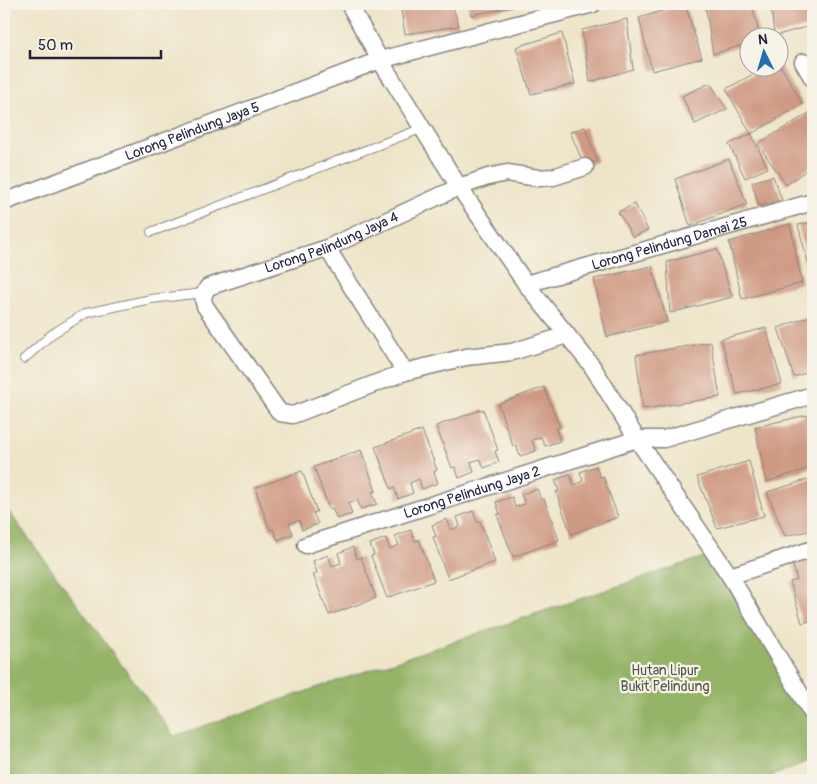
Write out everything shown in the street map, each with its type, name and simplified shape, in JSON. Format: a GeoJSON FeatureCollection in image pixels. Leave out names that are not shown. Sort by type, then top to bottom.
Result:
{"type":"FeatureCollection","features":[{"type":"Feature","properties":{"kind":"street"},"geometry":{"type":"LineString","coordinates":[[349,4],[380,60],[459,187],[526,284],[592,366],[637,439],[730,576],[813,715]]}},
{"type":"Feature","properties":{"kind":"street","name":"Lorong Pelindung Jaya 5"},"geometry":{"type":"LineString","coordinates":[[4,202],[380,60],[592,4]]}},
{"type":"Feature","properties":{"kind":"street"},"geometry":{"type":"LineString","coordinates":[[803,62],[813,79]]}},
{"type":"Feature","properties":{"kind":"street","name":"Lorong Pelindung Jaya 4"},"geometry":{"type":"LineString","coordinates":[[203,293],[208,288],[327,248],[459,187],[498,174],[507,173],[538,178],[553,177],[585,167]]}},
{"type":"Feature","properties":{"kind":"street","name":"Lorong Pelindung Damai 25"},"geometry":{"type":"LineString","coordinates":[[526,284],[813,202]]}},
{"type":"Feature","properties":{"kind":"street"},"geometry":{"type":"LineString","coordinates":[[327,248],[405,372]]}},
{"type":"Feature","properties":{"kind":"street"},"geometry":{"type":"LineString","coordinates":[[203,293],[202,299],[205,306],[280,413],[284,415],[293,415],[405,372],[466,357],[512,352],[567,335]]}},
{"type":"Feature","properties":{"kind":"street","name":"Lorong Pelindung Jaya 2"},"geometry":{"type":"LineString","coordinates":[[306,545],[637,439],[664,439],[813,395]]}},
{"type":"Feature","properties":{"kind":"street"},"geometry":{"type":"LineString","coordinates":[[730,576],[813,549]]}},
{"type":"Feature","properties":{"kind":"lane"},"geometry":{"type":"LineString","coordinates":[[151,232],[423,128]]}},
{"type":"Feature","properties":{"kind":"lane"},"geometry":{"type":"LineString","coordinates":[[24,359],[52,334],[86,313],[151,299],[203,293]]}},
{"type":"Feature","properties":{"kind":"green space","name":"Hutan Lipur Bukit Pelindung"},"geometry":{"type":"Polygon","coordinates":[[[4,505],[174,736],[710,555],[813,723],[813,759],[762,780],[4,780],[4,505]]]}},
{"type":"Feature","properties":{"kind":"building"},"geometry":{"type":"Polygon","coordinates":[[[400,4],[452,4],[459,26],[405,34],[400,4]]]}},
{"type":"Feature","properties":{"kind":"building"},"geometry":{"type":"Polygon","coordinates":[[[468,4],[524,4],[524,5],[471,15],[468,4]]]}},
{"type":"Feature","properties":{"kind":"building"},"geometry":{"type":"Polygon","coordinates":[[[685,4],[702,58],[652,71],[639,18],[685,4]]]}},
{"type":"Feature","properties":{"kind":"building"},"geometry":{"type":"Polygon","coordinates":[[[705,4],[752,4],[758,28],[740,28],[740,46],[713,54],[705,4]]]}},
{"type":"Feature","properties":{"kind":"building"},"geometry":{"type":"Polygon","coordinates":[[[771,4],[813,4],[813,25],[790,31],[790,28],[773,28],[771,4]]]}},
{"type":"Feature","properties":{"kind":"building"},"geometry":{"type":"Polygon","coordinates":[[[627,19],[633,69],[590,82],[582,30],[627,19]]]}},
{"type":"Feature","properties":{"kind":"building"},"geometry":{"type":"Polygon","coordinates":[[[562,33],[575,84],[531,94],[516,47],[562,33]]]}},
{"type":"Feature","properties":{"kind":"building"},"geometry":{"type":"Polygon","coordinates":[[[746,78],[788,78],[803,104],[751,134],[726,89],[746,78]]]}},
{"type":"Feature","properties":{"kind":"building"},"geometry":{"type":"Polygon","coordinates":[[[710,83],[727,109],[695,124],[682,96],[710,83]]]}},
{"type":"Feature","properties":{"kind":"building"},"geometry":{"type":"Polygon","coordinates":[[[809,113],[813,119],[813,165],[786,185],[758,144],[809,113]]]}},
{"type":"Feature","properties":{"kind":"building"},"geometry":{"type":"Polygon","coordinates":[[[585,127],[597,161],[585,167],[570,132],[585,127]]]}},
{"type":"Feature","properties":{"kind":"building"},"geometry":{"type":"Polygon","coordinates":[[[751,134],[768,168],[745,178],[729,144],[751,134]]]}},
{"type":"Feature","properties":{"kind":"building"},"geometry":{"type":"Polygon","coordinates":[[[729,159],[747,204],[690,226],[675,179],[729,159]]]}},
{"type":"Feature","properties":{"kind":"building"},"geometry":{"type":"Polygon","coordinates":[[[773,176],[782,200],[759,206],[752,182],[773,176]]]}},
{"type":"Feature","properties":{"kind":"building"},"geometry":{"type":"Polygon","coordinates":[[[635,204],[648,230],[633,237],[618,212],[635,204]]]}},
{"type":"Feature","properties":{"kind":"building"},"geometry":{"type":"Polygon","coordinates":[[[813,222],[813,281],[798,225],[813,222]]]}},
{"type":"Feature","properties":{"kind":"building"},"geometry":{"type":"Polygon","coordinates":[[[790,224],[802,283],[742,299],[729,242],[790,224]]]}},
{"type":"Feature","properties":{"kind":"building"},"geometry":{"type":"Polygon","coordinates":[[[717,249],[732,297],[670,313],[667,262],[717,249]]]}},
{"type":"Feature","properties":{"kind":"building"},"geometry":{"type":"Polygon","coordinates":[[[652,266],[667,322],[607,337],[594,279],[652,266]]]}},
{"type":"Feature","properties":{"kind":"building"},"geometry":{"type":"Polygon","coordinates":[[[813,315],[813,370],[794,377],[778,328],[813,315]]]}},
{"type":"Feature","properties":{"kind":"building"},"geometry":{"type":"Polygon","coordinates":[[[766,328],[782,384],[737,394],[721,339],[766,328]]]}},
{"type":"Feature","properties":{"kind":"building"},"geometry":{"type":"Polygon","coordinates":[[[711,342],[720,397],[643,409],[636,355],[711,342]]]}},
{"type":"Feature","properties":{"kind":"building"},"geometry":{"type":"Polygon","coordinates":[[[544,387],[560,428],[556,429],[560,441],[545,446],[541,437],[532,440],[536,451],[520,456],[516,445],[513,446],[498,404],[544,387]]]}},
{"type":"Feature","properties":{"kind":"building"},"geometry":{"type":"Polygon","coordinates":[[[483,409],[498,450],[495,451],[499,462],[484,468],[480,459],[471,462],[474,472],[459,478],[455,467],[452,468],[436,426],[483,409]]]}},
{"type":"Feature","properties":{"kind":"building"},"geometry":{"type":"Polygon","coordinates":[[[807,415],[813,439],[813,467],[766,482],[755,427],[807,415]]]}},
{"type":"Feature","properties":{"kind":"building"},"geometry":{"type":"Polygon","coordinates":[[[422,430],[437,470],[434,472],[438,483],[422,489],[419,479],[410,483],[413,493],[398,499],[394,487],[391,489],[375,447],[422,430]]]}},
{"type":"Feature","properties":{"kind":"building"},"geometry":{"type":"Polygon","coordinates":[[[361,450],[376,491],[372,492],[377,504],[361,509],[357,500],[348,503],[352,514],[337,519],[332,508],[329,509],[314,467],[361,450]]]}},
{"type":"Feature","properties":{"kind":"building"},"geometry":{"type":"Polygon","coordinates":[[[749,461],[764,516],[717,528],[697,477],[749,461]]]}},
{"type":"Feature","properties":{"kind":"building"},"geometry":{"type":"Polygon","coordinates":[[[596,466],[600,477],[603,476],[618,517],[571,534],[556,492],[559,491],[555,480],[570,474],[574,485],[583,481],[580,472],[596,466]]]}},
{"type":"Feature","properties":{"kind":"building"},"geometry":{"type":"Polygon","coordinates":[[[302,471],[317,512],[313,513],[318,524],[302,530],[299,520],[289,524],[293,534],[278,540],[273,529],[270,530],[255,488],[302,471]]]}},
{"type":"Feature","properties":{"kind":"building"},"geometry":{"type":"Polygon","coordinates":[[[813,478],[813,530],[785,536],[767,492],[813,478]]]}},
{"type":"Feature","properties":{"kind":"building"},"geometry":{"type":"Polygon","coordinates":[[[537,489],[541,500],[544,499],[559,540],[513,557],[497,515],[500,514],[496,502],[512,497],[515,507],[525,504],[521,494],[537,489]]]}},
{"type":"Feature","properties":{"kind":"building"},"geometry":{"type":"Polygon","coordinates":[[[473,511],[477,522],[480,521],[495,562],[448,579],[433,537],[436,536],[432,525],[447,519],[451,530],[460,526],[457,517],[473,511]]]}},
{"type":"Feature","properties":{"kind":"building"},"geometry":{"type":"Polygon","coordinates":[[[411,530],[415,541],[419,540],[434,581],[387,598],[371,556],[374,555],[370,544],[386,538],[390,549],[399,545],[395,536],[411,530]]]}},
{"type":"Feature","properties":{"kind":"building"},"geometry":{"type":"Polygon","coordinates":[[[353,547],[357,559],[361,557],[376,598],[329,615],[313,574],[317,573],[313,561],[328,555],[332,566],[341,563],[338,553],[353,547]]]}},
{"type":"Feature","properties":{"kind":"building"},"geometry":{"type":"Polygon","coordinates":[[[813,556],[813,620],[802,623],[790,582],[797,580],[792,562],[813,556]]]}}]}
